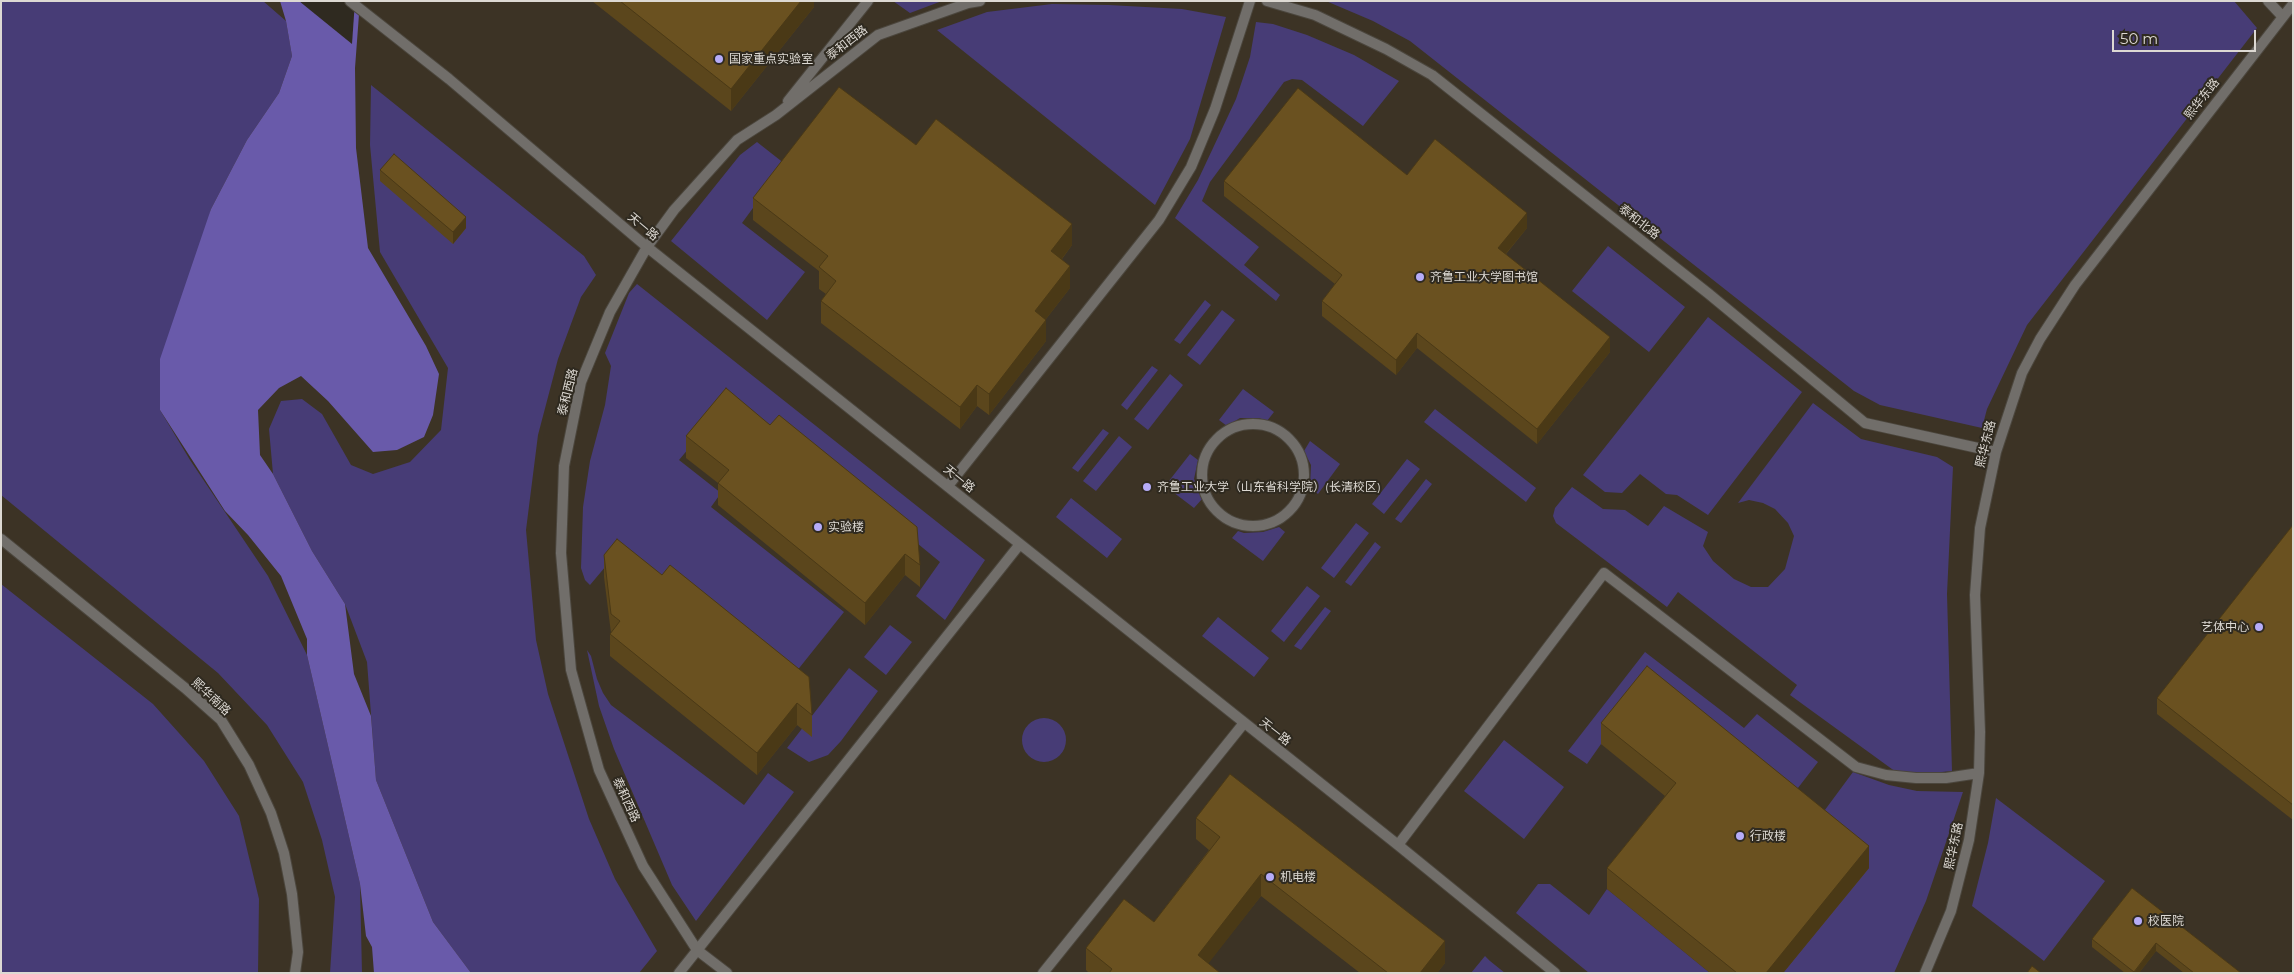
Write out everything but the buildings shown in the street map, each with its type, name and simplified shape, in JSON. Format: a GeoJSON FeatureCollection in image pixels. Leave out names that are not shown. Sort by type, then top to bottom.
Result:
{"type":"FeatureCollection","features":[{"type":"Feature","properties":{"kind":"street"},"geometry":{"type":"LineString","coordinates":[[776,115],[868,1]]}},
{"type":"Feature","properties":{"kind":"street","name":"泰和西路"},"geometry":{"type":"LineString","coordinates":[[727,973],[697,950],[643,866],[599,770],[571,670],[562,553],[564,466],[581,382],[610,312],[647,247],[674,210],[738,140],[776,115],[878,35],[968,3],[980,1]]}},
{"type":"Feature","properties":{"kind":"street"},"geometry":{"type":"LineString","coordinates":[[948,486],[1159,220],[1191,167],[1215,109],[1250,1]]}},
{"type":"Feature","properties":{"kind":"street","name":"泰和北路"},"geometry":{"type":"LineString","coordinates":[[1267,1],[1315,15],[1386,49],[1432,74],[1709,294],[1865,422],[1996,452]]}},
{"type":"Feature","properties":{"kind":"street"},"geometry":{"type":"LineString","coordinates":[[2268,1],[2282,16]]}},
{"type":"Feature","properties":{"kind":"street","name":"天一路"},"geometry":{"type":"LineString","coordinates":[[352,3],[449,79],[647,247],[1398,845],[1555,973]]}},
{"type":"Feature","properties":{"kind":"street","name":"熙华东路"},"geometry":{"type":"LineString","coordinates":[[1925,973],[1951,911],[1970,840],[1979,773],[1980,732],[1976,595],[1980,528],[1996,452],[2022,373],[2040,339],[2075,285],[2293,4]]}},
{"type":"Feature","properties":{"kind":"street"},"geometry":{"type":"LineString","coordinates":[[1256,424],[1271,428],[1285,436],[1296,448],[1302,463],[1304,478],[1300,494],[1292,508],[1280,518],[1266,524],[1250,526],[1234,522],[1220,514],[1210,502],[1202,480],[1205,456],[1213,443],[1225,432],[1240,426],[1256,424]]}},
{"type":"Feature","properties":{"kind":"street","name":"熙华南路"},"geometry":{"type":"LineString","coordinates":[[1,539],[185,688],[221,720],[249,766],[270,814],[284,853],[292,894],[298,952],[295,973]]}},
{"type":"Feature","properties":{"kind":"street"},"geometry":{"type":"LineString","coordinates":[[678,973],[1020,544]]}},
{"type":"Feature","properties":{"kind":"street"},"geometry":{"type":"LineString","coordinates":[[1398,845],[1604,573],[1856,767],[1886,775],[1916,778],[1946,778],[1979,773]]}},
{"type":"Feature","properties":{"kind":"street"},"geometry":{"type":"LineString","coordinates":[[1043,973],[1244,723]]}},
{"type":"Feature","properties":{"kind":"shaded area","name":"齐鲁工业大学（山东省科学院）(长清校区)"},"geometry":{"type":"Polygon","coordinates":[[[1,1],[2293,1],[2293,973],[1,973],[1,1]]]}},
{"type":"Feature","properties":{"kind":"shaded area"},"geometry":{"type":"Polygon","coordinates":[[[1,1],[263,1],[286,21],[292,56],[279,93],[247,140],[211,209],[160,410],[190,460],[268,576],[307,655],[360,884],[362,973],[330,973],[335,897],[322,840],[303,782],[267,725],[218,673],[1,495],[1,1]]]}},
{"type":"Feature","properties":{"kind":"shaded area"},"geometry":{"type":"Polygon","coordinates":[[[280,1],[360,1],[355,68],[356,148],[368,248],[426,346],[439,374],[433,415],[424,437],[397,450],[373,452],[328,401],[301,376],[279,388],[258,410],[260,455],[273,474],[312,551],[345,604],[354,674],[371,716],[376,780],[433,922],[471,973],[374,973],[372,947],[366,936],[360,884],[307,655],[307,639],[281,576],[248,535],[225,511],[160,410],[160,359],[211,209],[247,140],[279,93],[292,56],[286,21],[280,1]]]}},
{"type":"Feature","properties":{"kind":"shaded area"},"geometry":{"type":"Polygon","coordinates":[[[893,1],[942,1],[910,13],[893,1]]]}},
{"type":"Feature","properties":{"kind":"shaded area"},"geometry":{"type":"Polygon","coordinates":[[[1326,1],[2234,1],[2257,28],[2027,325],[1987,409],[1982,428],[1880,405],[1854,391],[1410,41],[1373,21],[1326,1]]]}},
{"type":"Feature","properties":{"kind":"shaded area"},"geometry":{"type":"Polygon","coordinates":[[[1052,4],[1182,9],[1226,17],[1190,139],[1155,205],[937,30],[987,12],[1052,4]]]}},
{"type":"Feature","properties":{"kind":"shaded area"},"geometry":{"type":"Polygon","coordinates":[[[1256,22],[1273,24],[1307,35],[1354,55],[1399,81],[1363,126],[1302,80],[1292,79],[1284,82],[1210,182],[1202,201],[1259,247],[1244,265],[1280,295],[1276,301],[1175,218],[1198,180],[1236,99],[1250,57],[1256,22]]]}},
{"type":"Feature","properties":{"kind":"shaded area"},"geometry":{"type":"Polygon","coordinates":[[[371,85],[584,256],[596,275],[581,297],[558,359],[538,435],[526,530],[536,640],[548,694],[589,819],[615,879],[657,951],[639,973],[471,973],[433,922],[376,780],[367,662],[345,604],[312,551],[273,474],[269,429],[281,401],[302,399],[322,414],[351,465],[373,474],[410,462],[441,430],[448,368],[380,252],[370,145],[371,85]]]}},
{"type":"Feature","properties":{"kind":"shaded area"},"geometry":{"type":"Polygon","coordinates":[[[757,142],[785,164],[742,223],[805,272],[767,320],[671,241],[740,155],[757,142]]]}},
{"type":"Feature","properties":{"kind":"shaded area"},"geometry":{"type":"Polygon","coordinates":[[[1608,246],[1685,307],[1649,352],[1572,291],[1608,246]]]}},
{"type":"Feature","properties":{"kind":"shaded area"},"geometry":{"type":"Polygon","coordinates":[[[637,284],[985,560],[945,620],[916,596],[940,562],[776,427],[725,405],[679,460],[721,493],[711,507],[844,612],[792,677],[616,554],[590,585],[585,580],[581,568],[583,507],[590,461],[605,405],[611,366],[605,353],[629,293],[637,284]]]}},
{"type":"Feature","properties":{"kind":"shaded area"},"geometry":{"type":"Polygon","coordinates":[[[1205,300],[1211,305],[1180,344],[1174,340],[1205,300]]]}},
{"type":"Feature","properties":{"kind":"shaded area"},"geometry":{"type":"Polygon","coordinates":[[[1222,310],[1235,320],[1200,365],[1187,355],[1222,310]]]}},
{"type":"Feature","properties":{"kind":"shaded area"},"geometry":{"type":"Polygon","coordinates":[[[1708,317],[1802,392],[1708,515],[1677,495],[1666,494],[1640,474],[1622,493],[1605,492],[1583,475],[1708,317]]]}},
{"type":"Feature","properties":{"kind":"shaded area"},"geometry":{"type":"Polygon","coordinates":[[[1152,366],[1158,370],[1127,410],[1121,405],[1152,366]]]}},
{"type":"Feature","properties":{"kind":"shaded area"},"geometry":{"type":"Polygon","coordinates":[[[1170,374],[1183,385],[1148,430],[1134,419],[1170,374]]]}},
{"type":"Feature","properties":{"kind":"shaded area"},"geometry":{"type":"Polygon","coordinates":[[[1243,389],[1274,412],[1267,421],[1259,418],[1240,418],[1227,426],[1219,420],[1243,389]]]}},
{"type":"Feature","properties":{"kind":"shaded area"},"geometry":{"type":"Polygon","coordinates":[[[1813,403],[1861,439],[1937,457],[1953,467],[1947,594],[1952,771],[1921,774],[1896,772],[1790,695],[1797,685],[1678,592],[1667,607],[1556,523],[1553,516],[1555,508],[1572,487],[1603,509],[1625,510],[1648,526],[1664,506],[1708,532],[1703,546],[1713,561],[1734,579],[1751,587],[1768,587],[1785,569],[1794,536],[1788,523],[1775,509],[1763,503],[1749,500],[1738,503],[1813,403]]]}},
{"type":"Feature","properties":{"kind":"shaded area"},"geometry":{"type":"Polygon","coordinates":[[[1435,409],[1536,488],[1526,502],[1424,422],[1435,409]]]}},
{"type":"Feature","properties":{"kind":"shaded area"},"geometry":{"type":"Polygon","coordinates":[[[1103,429],[1109,433],[1078,472],[1072,468],[1103,429]]]}},
{"type":"Feature","properties":{"kind":"shaded area"},"geometry":{"type":"Polygon","coordinates":[[[1119,436],[1132,447],[1096,491],[1083,481],[1119,436]]]}},
{"type":"Feature","properties":{"kind":"shaded area"},"geometry":{"type":"Polygon","coordinates":[[[1310,441],[1340,464],[1318,494],[1310,487],[1311,465],[1304,451],[1310,441]]]}},
{"type":"Feature","properties":{"kind":"shaded area"},"geometry":{"type":"Polygon","coordinates":[[[1190,454],[1198,460],[1194,479],[1202,499],[1194,508],[1165,486],[1190,454]]]}},
{"type":"Feature","properties":{"kind":"shaded area"},"geometry":{"type":"Polygon","coordinates":[[[1407,459],[1420,469],[1384,514],[1372,504],[1407,459]]]}},
{"type":"Feature","properties":{"kind":"shaded area"},"geometry":{"type":"Polygon","coordinates":[[[1426,479],[1432,484],[1401,523],[1395,519],[1426,479]]]}},
{"type":"Feature","properties":{"kind":"shaded area"},"geometry":{"type":"Polygon","coordinates":[[[1071,498],[1122,539],[1107,558],[1056,517],[1071,498]]]}},
{"type":"Feature","properties":{"kind":"shaded area"},"geometry":{"type":"Polygon","coordinates":[[[1356,523],[1369,533],[1334,578],[1321,568],[1356,523]]]}},
{"type":"Feature","properties":{"kind":"shaded area"},"geometry":{"type":"Polygon","coordinates":[[[1279,527],[1285,532],[1263,561],[1232,538],[1238,531],[1244,533],[1263,532],[1279,527]]]}},
{"type":"Feature","properties":{"kind":"shaded area"},"geometry":{"type":"Polygon","coordinates":[[[1375,542],[1381,547],[1351,586],[1345,582],[1375,542]]]}},
{"type":"Feature","properties":{"kind":"shaded area"},"geometry":{"type":"Polygon","coordinates":[[[1,584],[153,704],[204,761],[239,816],[259,899],[258,973],[1,973],[1,584]]]}},
{"type":"Feature","properties":{"kind":"shaded area"},"geometry":{"type":"Polygon","coordinates":[[[1307,586],[1320,596],[1284,642],[1271,631],[1307,586]]]}},
{"type":"Feature","properties":{"kind":"shaded area"},"geometry":{"type":"Polygon","coordinates":[[[1325,607],[1331,611],[1301,650],[1294,646],[1325,607]]]}},
{"type":"Feature","properties":{"kind":"shaded area"},"geometry":{"type":"Polygon","coordinates":[[[1218,617],[1269,658],[1254,677],[1202,636],[1218,617]]]}},
{"type":"Feature","properties":{"kind":"shaded area"},"geometry":{"type":"Polygon","coordinates":[[[890,625],[912,642],[886,675],[864,657],[890,625]]]}},
{"type":"Feature","properties":{"kind":"shaded area"},"geometry":{"type":"Polygon","coordinates":[[[587,650],[591,656],[603,693],[611,705],[744,805],[768,773],[794,792],[696,921],[672,885],[614,749],[599,706],[587,650]]]}},
{"type":"Feature","properties":{"kind":"shaded area"},"geometry":{"type":"Polygon","coordinates":[[[1645,652],[1744,728],[1757,714],[1818,762],[1791,797],[1819,818],[1853,772],[1889,785],[1917,791],[1963,792],[1926,901],[1894,973],[1783,973],[1868,867],[1601,744],[1587,764],[1568,751],[1645,652]]]}},
{"type":"Feature","properties":{"kind":"shaded area"},"geometry":{"type":"Polygon","coordinates":[[[849,668],[878,691],[841,741],[828,755],[809,762],[787,748],[849,668]]]}},
{"type":"Feature","properties":{"kind":"shaded area"},"geometry":{"type":"Polygon","coordinates":[[[1048,718],[1060,724],[1065,731],[1065,749],[1060,756],[1053,761],[1040,762],[1032,759],[1025,752],[1022,736],[1025,728],[1032,721],[1048,718]]]}},
{"type":"Feature","properties":{"kind":"shaded area"},"geometry":{"type":"Polygon","coordinates":[[[1504,740],[1564,787],[1524,839],[1464,791],[1504,740]]]}},
{"type":"Feature","properties":{"kind":"shaded area"},"geometry":{"type":"Polygon","coordinates":[[[1996,798],[2105,881],[2044,961],[1972,906],[1988,843],[1996,798]]]}},
{"type":"Feature","properties":{"kind":"shaded area"},"geometry":{"type":"Polygon","coordinates":[[[1538,884],[1550,884],[1589,915],[1607,889],[1710,973],[1589,973],[1516,913],[1538,884]]]}},
{"type":"Feature","properties":{"kind":"shaded area"},"geometry":{"type":"Polygon","coordinates":[[[1485,956],[1490,961],[1505,973],[1471,973],[1485,956]]]}},
{"type":"Feature","properties":{"kind":"pier"},"geometry":{"type":"Polygon","coordinates":[[[299,1],[355,1],[352,44],[299,1]]]}},
{"type":"Feature","properties":{"kind":"place","name":"国家重点实验室"},"geometry":{"type":"Point","coordinates":[719,59]}},
{"type":"Feature","properties":{"kind":"place","name":"齐鲁工业大学图书馆"},"geometry":{"type":"Point","coordinates":[1420,277]}},
{"type":"Feature","properties":{"kind":"place","name":"齐鲁工业大学（山东省科学院）(长清校区)"},"geometry":{"type":"Point","coordinates":[1147,487]}},
{"type":"Feature","properties":{"kind":"place","name":"实验楼"},"geometry":{"type":"Point","coordinates":[818,527]}},
{"type":"Feature","properties":{"kind":"place","name":"艺体中心"},"geometry":{"type":"Point","coordinates":[2259,627]}},
{"type":"Feature","properties":{"kind":"place","name":"行政楼"},"geometry":{"type":"Point","coordinates":[1740,836]}},
{"type":"Feature","properties":{"kind":"place","name":"机电楼"},"geometry":{"type":"Point","coordinates":[1270,877]}},
{"type":"Feature","properties":{"kind":"place","name":"校医院"},"geometry":{"type":"Point","coordinates":[2138,921]}}]}
